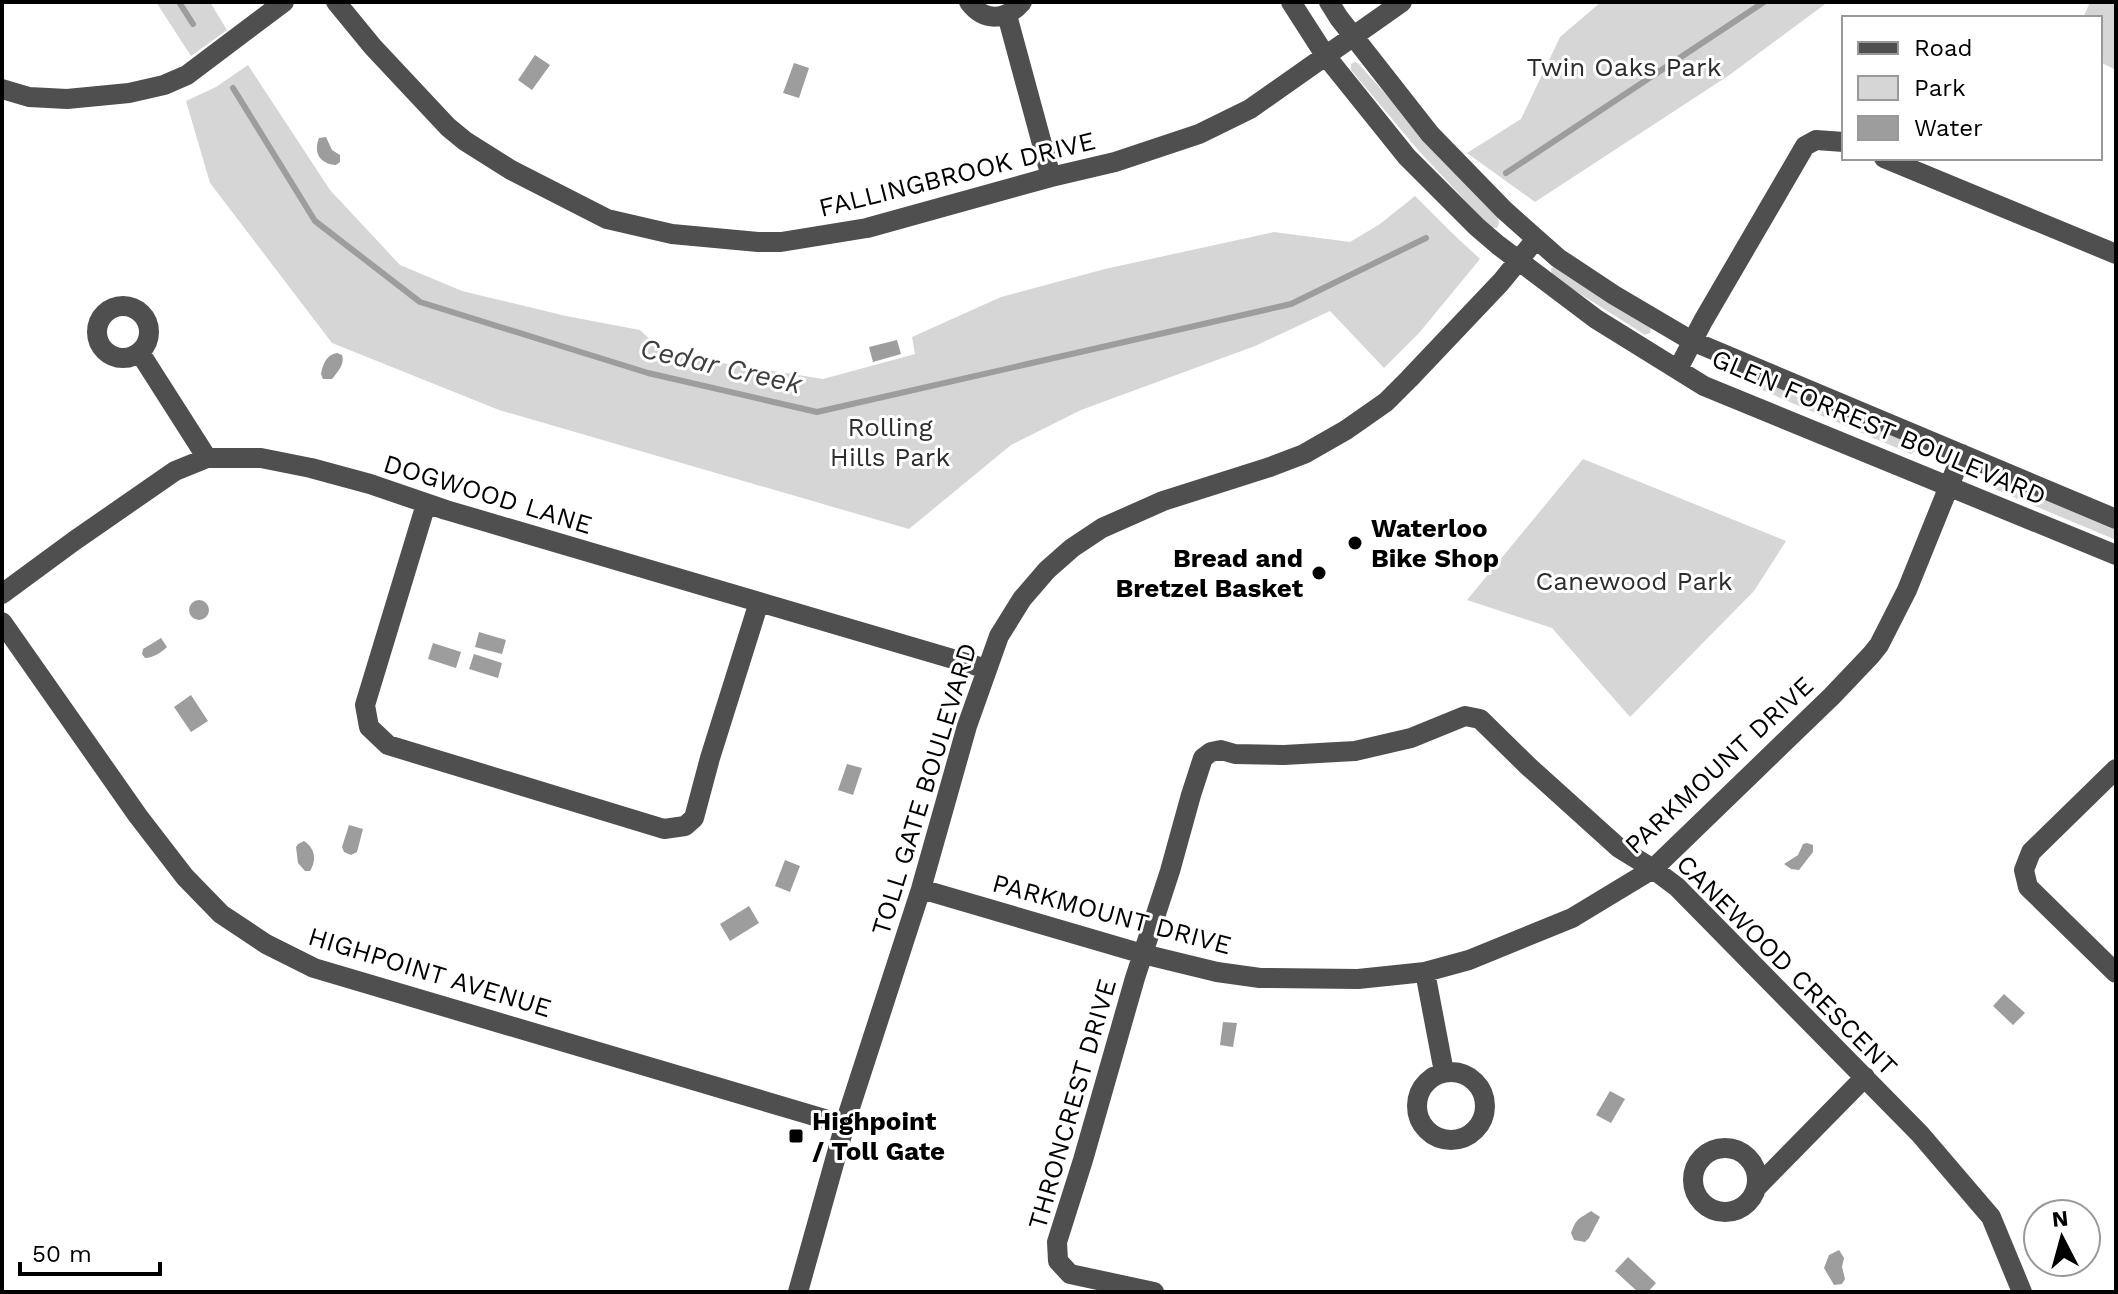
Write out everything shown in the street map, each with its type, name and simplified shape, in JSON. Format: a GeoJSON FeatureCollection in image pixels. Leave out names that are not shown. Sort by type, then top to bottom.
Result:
{"type":"FeatureCollection","features":[{"type":"Feature","properties":{"kind":"street"},"geometry":{"type":"LineString","coordinates":[[2,89],[29,97],[67,99],[129,93],[164,85],[187,75],[284,2]]}},
{"type":"Feature","properties":{"kind":"street","name":"FALLINGBROOK DRIVE"},"geometry":{"type":"LineString","coordinates":[[336,2],[373,47],[448,127],[511,170],[548,190],[607,219],[629,225],[672,234],[781,242],[867,228],[1115,162],[1216,127],[1250,109],[1402,2]]}},
{"type":"Feature","properties":{"kind":"street"},"geometry":{"type":"LineString","coordinates":[[969,2],[977,12],[987,16],[997,17],[1014,9],[1051,177]]}},
{"type":"Feature","properties":{"kind":"street","name":"GLEN FORREST BOULEVARD"},"geometry":{"type":"LineString","coordinates":[[1291,2],[1325,55],[1407,157],[1477,227],[1517,261],[1596,319],[1704,386],[2116,555]]}},
{"type":"Feature","properties":{"kind":"street","name":"GLEN FORREST BOULEVARD"},"geometry":{"type":"LineString","coordinates":[[1329,2],[1430,134],[1536,239],[1558,258],[1614,295],[1692,341],[2116,519]]}},
{"type":"Feature","properties":{"kind":"street"},"geometry":{"type":"LineString","coordinates":[[1678,369],[1805,146],[1816,140],[1842,142]]}},
{"type":"Feature","properties":{"kind":"street"},"geometry":{"type":"LineString","coordinates":[[1889,160],[2116,254]]}},
{"type":"Feature","properties":{"kind":"street","name":"TOLL GATE BOULEVARD"},"geometry":{"type":"LineString","coordinates":[[798,1292],[845,1125],[921,889],[967,726],[999,636],[1022,599],[1047,570],[1102,528],[1163,501],[1304,454],[1386,402],[1501,282],[1536,239]]}},
{"type":"Feature","properties":{"kind":"street"},"geometry":{"type":"LineString","coordinates":[[140,353],[207,458]]}},
{"type":"Feature","properties":{"kind":"street","name":"PARKMOUNT DRIVE"},"geometry":{"type":"LineString","coordinates":[[921,889],[1143,954],[1217,972],[1260,978],[1358,979],[1425,972],[1469,960],[1572,918],[1653,869],[1832,696],[1879,645],[1907,590],[1962,454]]}},
{"type":"Feature","properties":{"kind":"street","name":"DOGWOOD LANE"},"geometry":{"type":"LineString","coordinates":[[2,594],[175,471],[207,458],[261,458],[370,484],[426,504],[987,669]]}},
{"type":"Feature","properties":{"kind":"street"},"geometry":{"type":"LineString","coordinates":[[426,504],[365,705],[369,727],[388,745],[664,829],[685,826],[694,818],[759,602]]}},
{"type":"Feature","properties":{"kind":"street","name":"HIGHPOINT AVENUE"},"geometry":{"type":"LineString","coordinates":[[2,622],[185,877],[221,914],[266,944],[314,968],[845,1125]]}},
{"type":"Feature","properties":{"kind":"street","name":"CANEWOOD CRESCENT"},"geometry":{"type":"LineString","coordinates":[[1143,954],[1203,758],[1211,752],[1221,750],[1235,754],[1284,755],[1355,751],[1411,738],[1465,716],[1480,719],[1619,848],[1677,887],[1920,1134],[1991,1217],[2022,1292]]}},
{"type":"Feature","properties":{"kind":"street"},"geometry":{"type":"LineString","coordinates":[[2116,769],[2031,852],[2024,870],[2028,887],[2116,973]]}},
{"type":"Feature","properties":{"kind":"street","name":"THRONCREST DRIVE"},"geometry":{"type":"LineString","coordinates":[[1143,954],[1057,1242],[1058,1261],[1070,1274],[1154,1292]]}},
{"type":"Feature","properties":{"kind":"street"},"geometry":{"type":"LineString","coordinates":[[1425,972],[1444,1072]]}},
{"type":"Feature","properties":{"kind":"street"},"geometry":{"type":"LineString","coordinates":[[1756,1188],[1865,1077]]}},
{"type":"Feature","properties":{"kind":"green space"},"geometry":{"type":"Polygon","coordinates":[[[156,2],[210,2],[227,30],[191,56],[156,2]]]}},
{"type":"Feature","properties":{"kind":"green space","name":"Twin Oaks Park"},"geometry":{"type":"Polygon","coordinates":[[[1601,2],[1828,2],[1728,76],[1535,202],[1467,153],[1521,119],[1560,37],[1601,2]]]}},
{"type":"Feature","properties":{"kind":"green space"},"geometry":{"type":"Polygon","coordinates":[[[2090,2],[2116,2],[2116,70],[2102,63],[2102,16],[2084,16],[2090,2]]]}},
{"type":"Feature","properties":{"kind":"green space"},"geometry":{"type":"Polygon","coordinates":[[[1354,62],[1498,217],[1497,228],[1490,227],[1418,150],[1351,70],[1354,62]]]}},
{"type":"Feature","properties":{"kind":"green space","name":"Rolling Hills Park"},"geometry":{"type":"Polygon","coordinates":[[[248,65],[330,190],[400,265],[462,291],[640,330],[665,354],[823,379],[915,354],[912,337],[1001,297],[1105,269],[1274,232],[1350,242],[1380,224],[1415,196],[1480,259],[1419,333],[1384,368],[1330,311],[1255,346],[1081,410],[1011,445],[909,529],[499,410],[332,343],[210,183],[186,101],[216,87],[248,65]]]}},
{"type":"Feature","properties":{"kind":"green space"},"geometry":{"type":"Polygon","coordinates":[[[1554,266],[1651,328],[1650,333],[1645,335],[1552,276],[1554,266]]]}},
{"type":"Feature","properties":{"kind":"green space"},"geometry":{"type":"Polygon","coordinates":[[[1717,360],[1919,446],[1911,454],[1715,370],[1717,360]]]}},
{"type":"Feature","properties":{"kind":"green space","name":"Canewood Park"},"geometry":{"type":"Polygon","coordinates":[[[1583,459],[1786,541],[1754,591],[1630,717],[1552,628],[1467,600],[1583,459]]]}},
{"type":"Feature","properties":{"kind":"green space"},"geometry":{"type":"Polygon","coordinates":[[[1991,474],[2116,523],[2116,540],[1992,488],[1987,483],[1987,477],[1991,474]]]}},
{"type":"Feature","properties":{"kind":"water"},"geometry":{"type":"Polygon","coordinates":[[[535,55],[550,65],[532,90],[518,80],[535,55]]]}},
{"type":"Feature","properties":{"kind":"water"},"geometry":{"type":"Polygon","coordinates":[[[794,63],[809,68],[799,98],[783,93],[794,63]]]}},
{"type":"Feature","properties":{"kind":"water"},"geometry":{"type":"Polygon","coordinates":[[[326,137],[332,150],[340,155],[340,162],[336,165],[319,157],[317,143],[319,138],[326,137]]]}},
{"type":"Feature","properties":{"kind":"water"},"geometry":{"type":"Polygon","coordinates":[[[897,340],[901,354],[873,362],[869,347],[897,340]]]}},
{"type":"Feature","properties":{"kind":"water"},"geometry":{"type":"Polygon","coordinates":[[[337,353],[342,355],[340,368],[332,379],[323,379],[321,374],[326,360],[337,353]]]}},
{"type":"Feature","properties":{"kind":"water"},"geometry":{"type":"Polygon","coordinates":[[[199,600],[206,603],[209,610],[206,617],[199,620],[192,617],[189,610],[192,603],[199,600]]]}},
{"type":"Feature","properties":{"kind":"water"},"geometry":{"type":"Polygon","coordinates":[[[479,632],[506,640],[502,654],[475,647],[479,632]]]}},
{"type":"Feature","properties":{"kind":"water"},"geometry":{"type":"Polygon","coordinates":[[[161,638],[167,647],[145,658],[143,649],[161,638]]]}},
{"type":"Feature","properties":{"kind":"water"},"geometry":{"type":"Polygon","coordinates":[[[433,643],[461,652],[456,668],[428,659],[433,643]]]}},
{"type":"Feature","properties":{"kind":"water"},"geometry":{"type":"Polygon","coordinates":[[[474,654],[502,663],[498,678],[469,669],[474,654]]]}},
{"type":"Feature","properties":{"kind":"water"},"geometry":{"type":"Polygon","coordinates":[[[191,695],[208,721],[191,732],[174,707],[191,695]]]}},
{"type":"Feature","properties":{"kind":"water"},"geometry":{"type":"Polygon","coordinates":[[[847,764],[862,768],[853,795],[838,790],[847,764]]]}},
{"type":"Feature","properties":{"kind":"water"},"geometry":{"type":"Polygon","coordinates":[[[349,825],[363,829],[357,852],[351,855],[344,852],[342,847],[349,825]]]}},
{"type":"Feature","properties":{"kind":"water"},"geometry":{"type":"Polygon","coordinates":[[[304,841],[314,854],[310,871],[305,871],[298,863],[296,847],[304,841]]]}},
{"type":"Feature","properties":{"kind":"water"},"geometry":{"type":"Polygon","coordinates":[[[1803,844],[1813,845],[1813,852],[1799,870],[1784,864],[1798,855],[1803,844]]]}},
{"type":"Feature","properties":{"kind":"water"},"geometry":{"type":"Polygon","coordinates":[[[785,860],[800,866],[790,892],[775,886],[785,860]]]}},
{"type":"Feature","properties":{"kind":"water"},"geometry":{"type":"Polygon","coordinates":[[[749,906],[759,923],[730,941],[720,924],[749,906]]]}},
{"type":"Feature","properties":{"kind":"water"},"geometry":{"type":"Polygon","coordinates":[[[2004,994],[2025,1013],[2013,1025],[1993,1006],[2004,994]]]}},
{"type":"Feature","properties":{"kind":"water"},"geometry":{"type":"Polygon","coordinates":[[[1223,1022],[1237,1023],[1233,1047],[1220,1045],[1223,1022]]]}},
{"type":"Feature","properties":{"kind":"water"},"geometry":{"type":"Polygon","coordinates":[[[1610,1091],[1625,1099],[1611,1123],[1596,1115],[1610,1091]]]}},
{"type":"Feature","properties":{"kind":"water"},"geometry":{"type":"Polygon","coordinates":[[[1591,1211],[1600,1217],[1589,1238],[1585,1242],[1574,1240],[1571,1233],[1575,1224],[1591,1211]]]}},
{"type":"Feature","properties":{"kind":"water"},"geometry":{"type":"Polygon","coordinates":[[[1839,1250],[1844,1258],[1842,1267],[1845,1279],[1842,1284],[1834,1285],[1824,1268],[1829,1255],[1839,1250]]]}},
{"type":"Feature","properties":{"kind":"water"},"geometry":{"type":"Polygon","coordinates":[[[1628,1257],[1656,1283],[1648,1292],[1638,1292],[1615,1271],[1628,1257]]]}},
{"type":"Feature","properties":{"kind":"waterway","name":"Cedar Creek"},"geometry":{"type":"LineString","coordinates":[[179,2],[193,24]]}},
{"type":"Feature","properties":{"kind":"waterway","name":"Cedar Creek"},"geometry":{"type":"LineString","coordinates":[[1506,173],[1764,2]]}},
{"type":"Feature","properties":{"kind":"waterway","name":"Cedar Creek"},"geometry":{"type":"LineString","coordinates":[[233,88],[315,221],[420,302],[648,373],[817,412],[1291,304],[1426,238]]}},
{"type":"Feature","properties":{"kind":"place","name":"Waterloo Bike Shop"},"geometry":{"type":"Point","coordinates":[1355,543]}},
{"type":"Feature","properties":{"kind":"place","name":"Bread and Bretzel Basket"},"geometry":{"type":"Point","coordinates":[1319,573]}},
{"type":"Feature","properties":{"kind":"place","name":"Highpoint / Toll Gate"},"geometry":{"type":"Point","coordinates":[796,1136]}}]}
